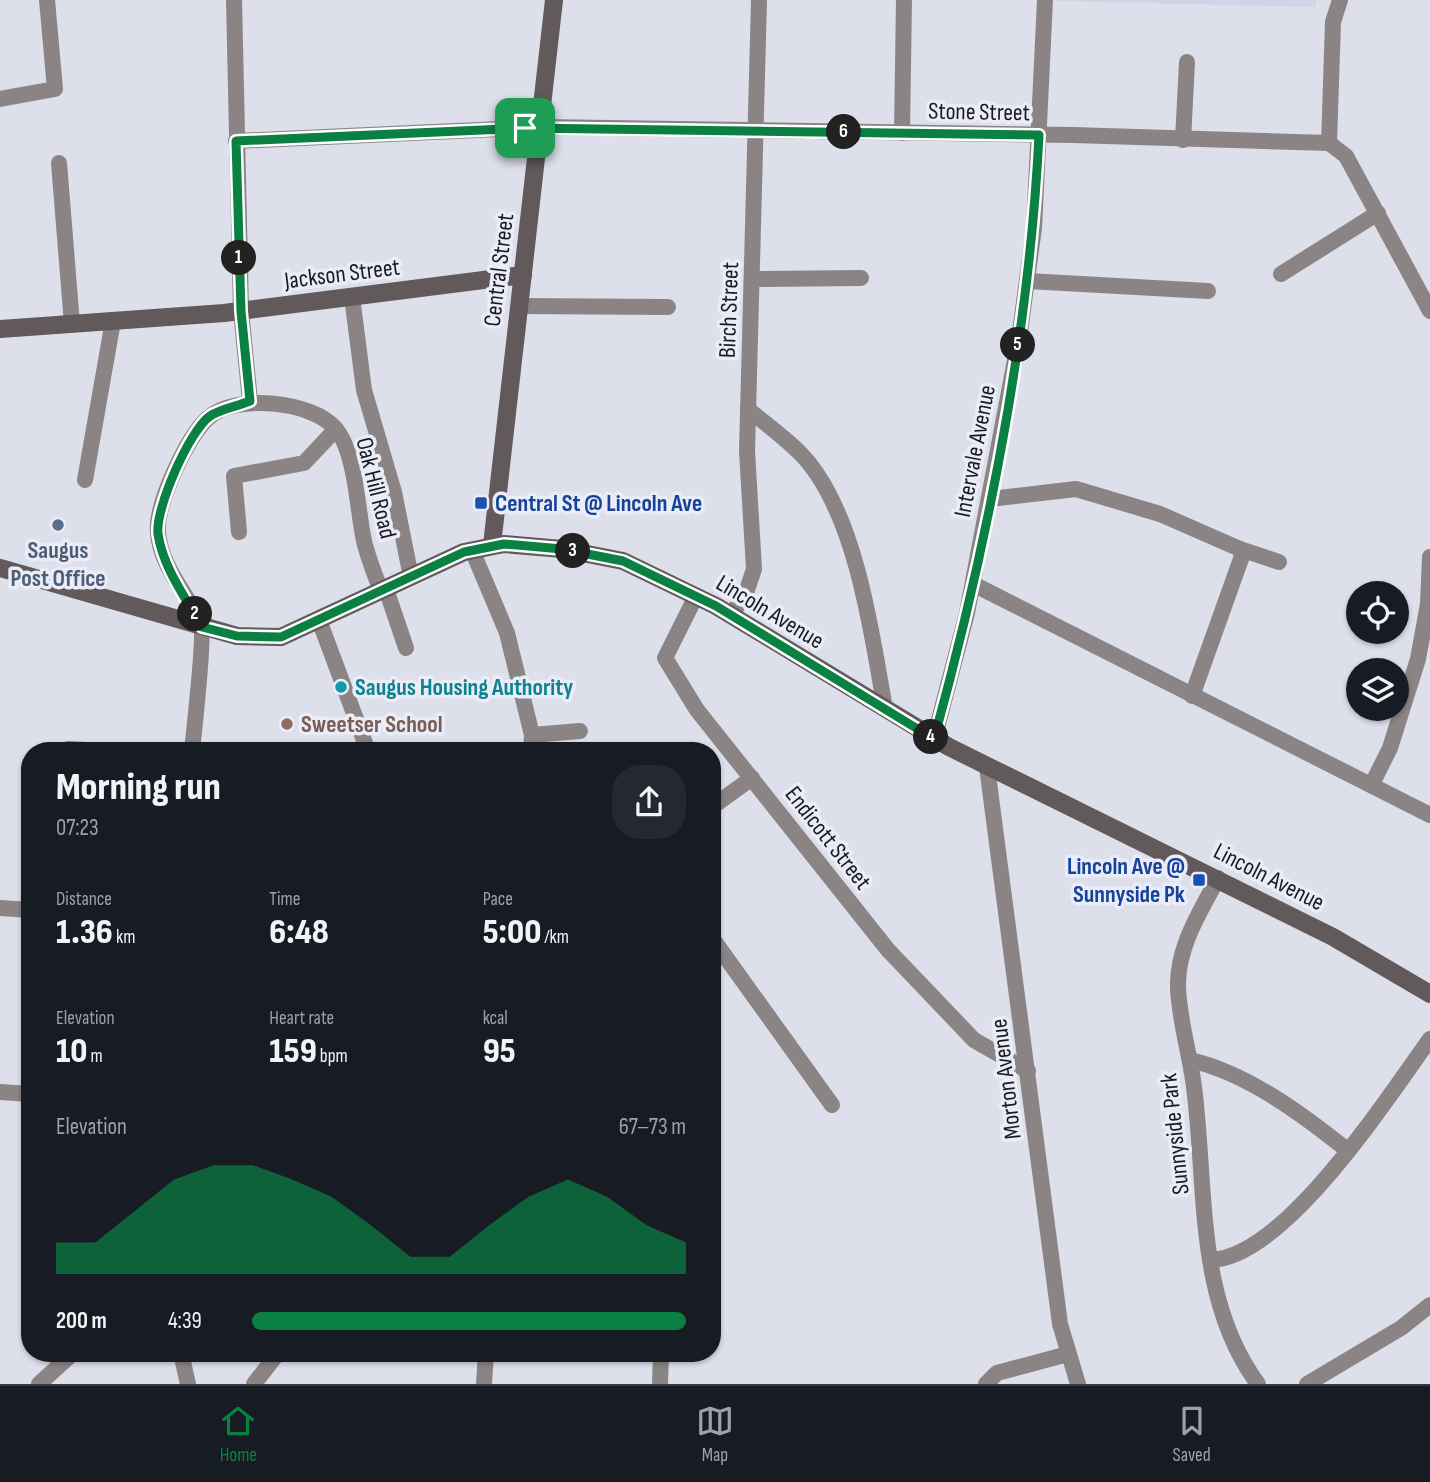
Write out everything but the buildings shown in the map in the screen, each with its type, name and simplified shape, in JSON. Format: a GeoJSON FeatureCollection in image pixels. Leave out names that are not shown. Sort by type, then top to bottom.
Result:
{"type":"FeatureCollection","features":[{"type":"Feature","properties":{"kind":"main road","name":"Central Street"},"geometry":{"type":"LineString","coordinates":[[492,545],[492,523],[554,0]]}},
{"type":"Feature","properties":{"kind":"main road","name":"Jackson Street"},"geometry":{"type":"LineString","coordinates":[[0,329],[241,311],[523,275]]}},
{"type":"Feature","properties":{"kind":"main road","name":"Lincoln Avenue"},"geometry":{"type":"LineString","coordinates":[[0,568],[237,636],[281,637],[472,550],[492,545],[562,549],[623,561],[731,615],[934,739],[1333,937],[1430,994]]}},
{"type":"Feature","properties":{"kind":"street"},"geometry":{"type":"LineString","coordinates":[[0,99],[55,89],[47,0]]}},
{"type":"Feature","properties":{"kind":"street"},"geometry":{"type":"LineString","coordinates":[[234,0],[241,311],[250,401]]}},
{"type":"Feature","properties":{"kind":"street","name":"Birch Street"},"geometry":{"type":"LineString","coordinates":[[731,615],[746,593],[754,569],[747,451],[759,0]]}},
{"type":"Feature","properties":{"kind":"street"},"geometry":{"type":"LineString","coordinates":[[902,133],[904,0]]}},
{"type":"Feature","properties":{"kind":"street","name":"Intervale Avenue"},"geometry":{"type":"LineString","coordinates":[[934,739],[973,584],[1027,281],[1034,228],[1045,0]]}},
{"type":"Feature","properties":{"kind":"street"},"geometry":{"type":"LineString","coordinates":[[1340,0],[1333,22],[1329,143],[1346,156],[1430,311]]}},
{"type":"Feature","properties":{"kind":"street"},"geometry":{"type":"LineString","coordinates":[[1183,140],[1186,62]]}},
{"type":"Feature","properties":{"kind":"street","name":"Stone Street"},"geometry":{"type":"LineString","coordinates":[[236,141],[541,127],[1039,135],[1329,143]]}},
{"type":"Feature","properties":{"kind":"street"},"geometry":{"type":"LineString","coordinates":[[59,163],[72,324]]}},
{"type":"Feature","properties":{"kind":"street"},"geometry":{"type":"LineString","coordinates":[[1281,274],[1378,213]]}},
{"type":"Feature","properties":{"kind":"street"},"geometry":{"type":"LineString","coordinates":[[753,279],[861,278]]}},
{"type":"Feature","properties":{"kind":"street"},"geometry":{"type":"LineString","coordinates":[[1027,281],[1208,291]]}},
{"type":"Feature","properties":{"kind":"street"},"geometry":{"type":"LineString","coordinates":[[352,297],[364,390],[394,492],[411,577]]}},
{"type":"Feature","properties":{"kind":"street"},"geometry":{"type":"LineString","coordinates":[[519,306],[668,307]]}},
{"type":"Feature","properties":{"kind":"street"},"geometry":{"type":"LineString","coordinates":[[85,480],[113,321]]}},
{"type":"Feature","properties":{"kind":"street","name":"Oak Hill Road"},"geometry":{"type":"LineString","coordinates":[[202,627],[171,574],[158,533],[163,501],[193,437],[209,416],[250,401],[294,407],[325,418],[347,445],[365,544],[406,648]]}},
{"type":"Feature","properties":{"kind":"street"},"geometry":{"type":"LineString","coordinates":[[748,409],[808,461],[838,508],[874,648],[885,709]]}},
{"type":"Feature","properties":{"kind":"street"},"geometry":{"type":"LineString","coordinates":[[239,532],[234,477],[304,463],[336,429]]}},
{"type":"Feature","properties":{"kind":"street"},"geometry":{"type":"LineString","coordinates":[[990,499],[1076,489],[1160,514],[1240,549],[1279,562]]}},
{"type":"Feature","properties":{"kind":"street"},"geometry":{"type":"LineString","coordinates":[[1192,696],[1242,556],[1240,549]]}},
{"type":"Feature","properties":{"kind":"street"},"geometry":{"type":"LineString","coordinates":[[472,550],[507,633],[531,742]]}},
{"type":"Feature","properties":{"kind":"street"},"geometry":{"type":"LineString","coordinates":[[1373,784],[1390,748],[1418,659],[1428,604],[1430,557]]}},
{"type":"Feature","properties":{"kind":"street"},"geometry":{"type":"LineString","coordinates":[[973,584],[1430,815]]}},
{"type":"Feature","properties":{"kind":"street","name":"Endicott Street"},"geometry":{"type":"LineString","coordinates":[[696,596],[665,658],[697,710],[888,950],[974,1040],[1028,1072]]}},
{"type":"Feature","properties":{"kind":"street"},"geometry":{"type":"LineString","coordinates":[[319,620],[365,742]]}},
{"type":"Feature","properties":{"kind":"street"},"geometry":{"type":"LineString","coordinates":[[193,742],[202,627]]}},
{"type":"Feature","properties":{"kind":"street"},"geometry":{"type":"LineString","coordinates":[[535,742],[580,731]]}},
{"type":"Feature","properties":{"kind":"street","name":"Morton Avenue"},"geometry":{"type":"LineString","coordinates":[[988,767],[1060,1324],[1078,1384]]}},
{"type":"Feature","properties":{"kind":"street"},"geometry":{"type":"LineString","coordinates":[[721,800],[752,778]]}},
{"type":"Feature","properties":{"kind":"street","name":"Sunnyside Park"},"geometry":{"type":"LineString","coordinates":[[1218,878],[1184,945],[1178,986],[1190,1060],[1210,1260],[1224,1323],[1243,1363],[1258,1384]]}},
{"type":"Feature","properties":{"kind":"street"},"geometry":{"type":"LineString","coordinates":[[0,908],[21,909]]}},
{"type":"Feature","properties":{"kind":"street"},"geometry":{"type":"LineString","coordinates":[[721,951],[832,1105]]}},
{"type":"Feature","properties":{"kind":"street"},"geometry":{"type":"LineString","coordinates":[[1210,1260],[1226,1260],[1251,1247],[1298,1210],[1347,1150],[1430,1039]]}},
{"type":"Feature","properties":{"kind":"street"},"geometry":{"type":"LineString","coordinates":[[1190,1060],[1216,1066],[1262,1091],[1347,1150]]}},
{"type":"Feature","properties":{"kind":"street"},"geometry":{"type":"LineString","coordinates":[[0,1092],[21,1093]]}},
{"type":"Feature","properties":{"kind":"street"},"geometry":{"type":"LineString","coordinates":[[1307,1384],[1401,1328],[1430,1305]]}},
{"type":"Feature","properties":{"kind":"street"},"geometry":{"type":"LineString","coordinates":[[986,1384],[997,1373],[1068,1354]]}},
{"type":"Feature","properties":{"kind":"street"},"geometry":{"type":"LineString","coordinates":[[39,1384],[63,1362]]}},
{"type":"Feature","properties":{"kind":"street"},"geometry":{"type":"LineString","coordinates":[[183,1362],[188,1384]]}},
{"type":"Feature","properties":{"kind":"street"},"geometry":{"type":"LineString","coordinates":[[254,1384],[271,1362]]}},
{"type":"Feature","properties":{"kind":"street"},"geometry":{"type":"LineString","coordinates":[[484,1384],[485,1362]]}},
{"type":"Feature","properties":{"kind":"street"},"geometry":{"type":"LineString","coordinates":[[660,1384],[661,1362]]}},
{"type":"Feature","properties":{"kind":"shaded area"},"geometry":{"type":"Polygon","coordinates":[[[1316,0],[1316,7],[1057,1],[1316,0]]]}},
{"type":"Feature","properties":{"kind":"place","name":"Central St @ Lincoln Ave"},"geometry":{"type":"Point","coordinates":[481,503]}},
{"type":"Feature","properties":{"kind":"place","name":"Saugus Post Office"},"geometry":{"type":"Point","coordinates":[58,525]}},
{"type":"Feature","properties":{"kind":"place","name":"Saugus Housing Authority"},"geometry":{"type":"Point","coordinates":[341,687]}},
{"type":"Feature","properties":{"kind":"place","name":"Sweetser School"},"geometry":{"type":"Point","coordinates":[287,724]}},
{"type":"Feature","properties":{"kind":"place","name":"Lincoln Ave @ Sunnyside Pk"},"geometry":{"type":"Point","coordinates":[1199,880]}},
{"type":"Feature","properties":{"kind":"route"},"geometry":{"type":"LineString","coordinates":[[525,128],[1039,135],[1034,228],[1019,339],[967,613],[934,739],[716,606],[623,561],[562,549],[504,544],[464,552],[281,637],[237,636],[202,627],[171,574],[158,533],[163,501],[193,437],[209,416],[250,401],[241,311],[236,141],[525,128]]}}]}
